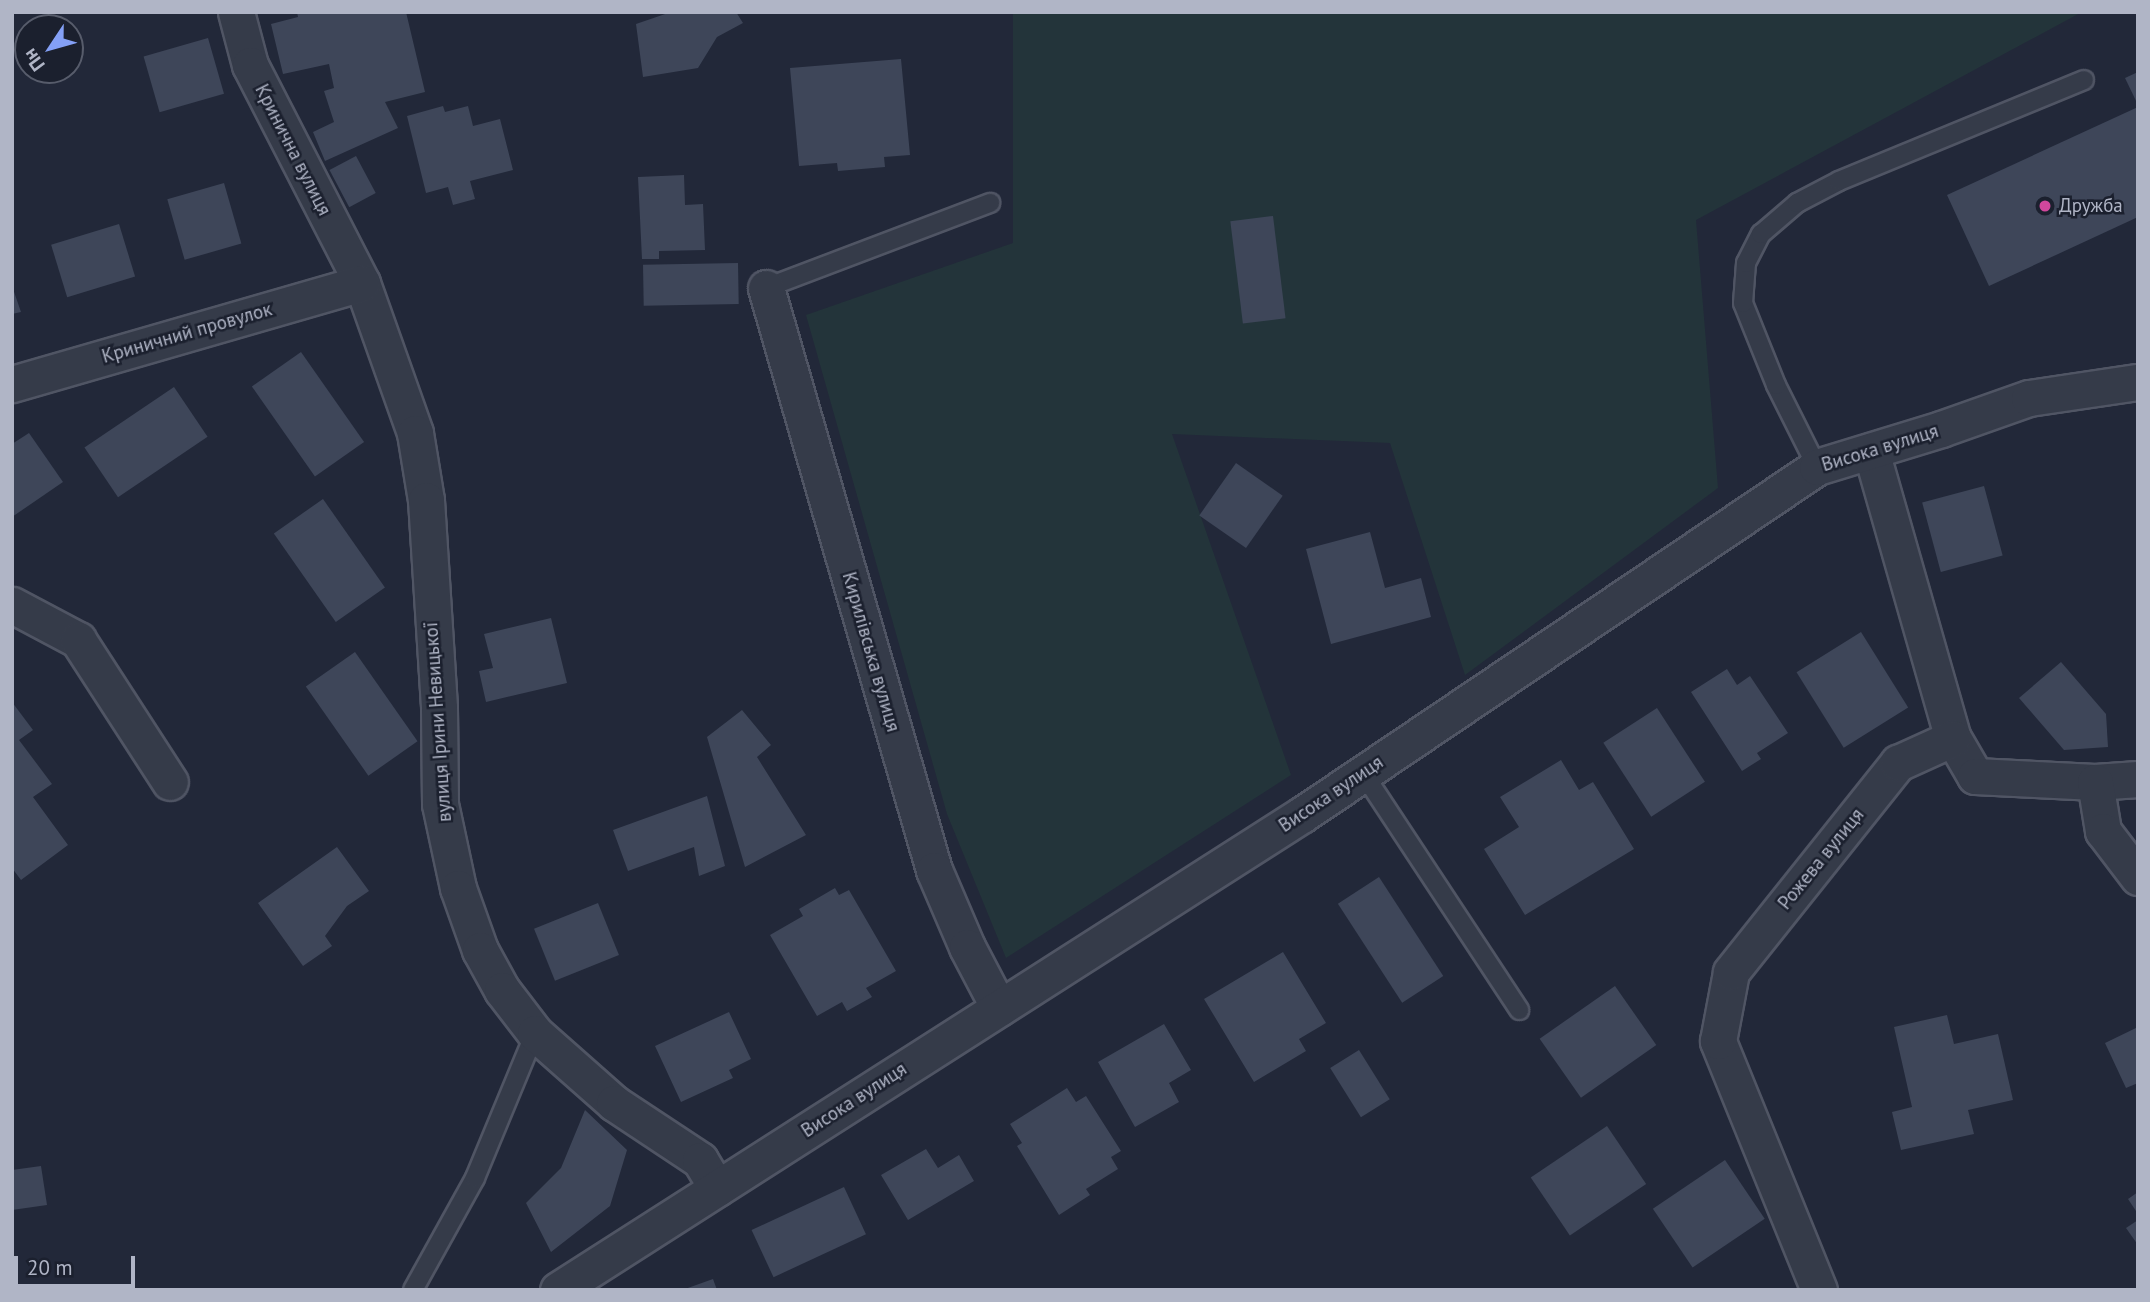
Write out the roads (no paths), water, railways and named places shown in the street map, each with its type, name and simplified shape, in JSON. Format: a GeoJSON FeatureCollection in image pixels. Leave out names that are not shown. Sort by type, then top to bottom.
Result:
{"type":"FeatureCollection","features":[{"type":"Feature","properties":{"kind":"street","name":"Кринична вулиця"},"geometry":{"type":"LineString","coordinates":[[236,12],[250,65],[362,283]]}},
{"type":"Feature","properties":{"kind":"street","name":"Криничний провулок"},"geometry":{"type":"LineString","coordinates":[[12,384],[362,283]]}},
{"type":"Feature","properties":{"kind":"street","name":"вулиця Ірини Невицької"},"geometry":{"type":"LineString","coordinates":[[362,283],[415,433],[426,500],[439,708],[440,804],[447,849],[480,950],[502,990],[535,1033],[614,1103],[700,1160],[717,1188]]}},
{"type":"Feature","properties":{"kind":"street","name":"Кирилівська вулиця"},"geometry":{"type":"LineString","coordinates":[[766,288],[934,870],[967,947],[999,1007]]}},
{"type":"Feature","properties":{"kind":"street","name":"Висока вулиця"},"geometry":{"type":"LineString","coordinates":[[558,1290],[1363,773],[1817,467],[2029,398],[2138,382]]}},
{"type":"Feature","properties":{"kind":"street"},"geometry":{"type":"LineString","coordinates":[[1871,451],[1953,738],[1975,776],[2095,782],[2138,779]]}},
{"type":"Feature","properties":{"kind":"street"},"geometry":{"type":"LineString","coordinates":[[12,605],[78,640],[170,782]]}},
{"type":"Feature","properties":{"kind":"street","name":"Рожева вулиця"},"geometry":{"type":"LineString","coordinates":[[1819,1290],[1718,1041],[1731,972],[1898,763],[1953,738]]}},
{"type":"Feature","properties":{"kind":"street"},"geometry":{"type":"LineString","coordinates":[[2095,782],[2103,831],[2138,877]]}},
{"type":"Feature","properties":{"kind":"lane"},"geometry":{"type":"LineString","coordinates":[[1817,467],[1776,385],[1743,303],[1746,263],[1761,234],[1797,203],[1839,181],[2084,80]]}},
{"type":"Feature","properties":{"kind":"lane"},"geometry":{"type":"LineString","coordinates":[[766,288],[990,203]]}},
{"type":"Feature","properties":{"kind":"lane"},"geometry":{"type":"LineString","coordinates":[[1363,773],[1519,1010]]}},
{"type":"Feature","properties":{"kind":"lane"},"geometry":{"type":"LineString","coordinates":[[413,1290],[475,1178],[535,1033]]}},
{"type":"Feature","properties":{"kind":"place","name":"Дружба"},"geometry":{"type":"Point","coordinates":[2045,206]}}]}
